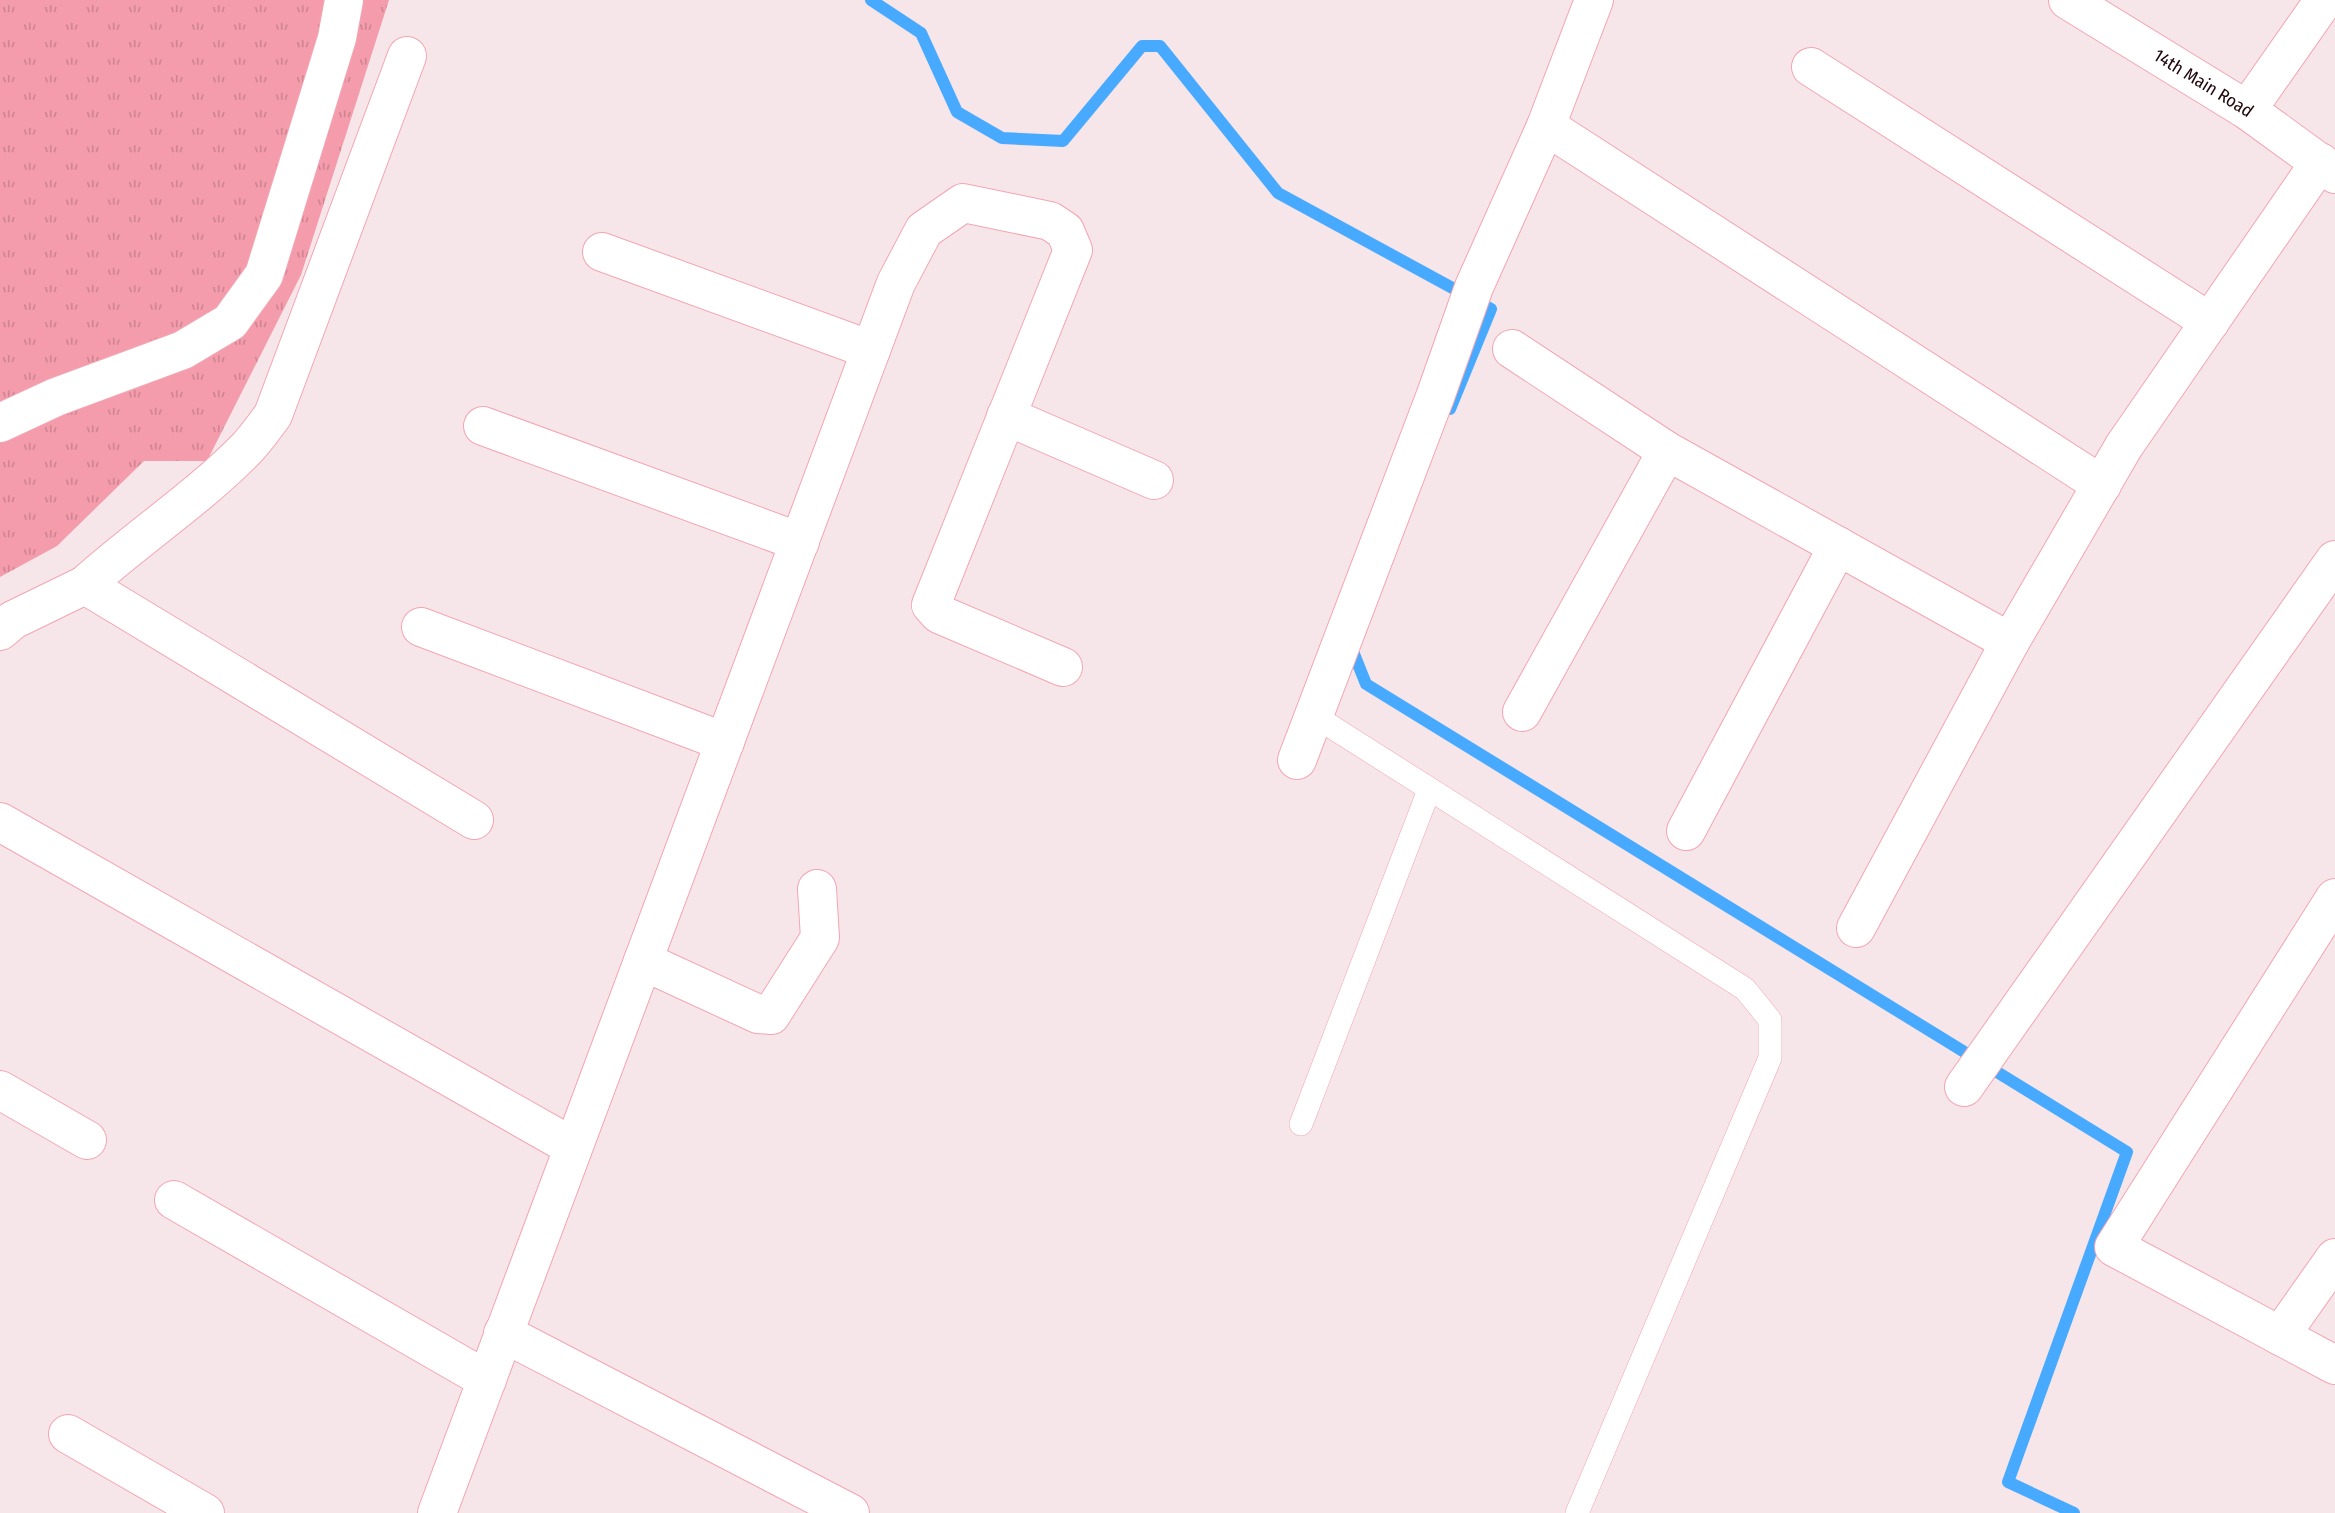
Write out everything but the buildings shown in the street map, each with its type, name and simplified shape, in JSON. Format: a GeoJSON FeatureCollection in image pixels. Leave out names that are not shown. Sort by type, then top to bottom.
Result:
{"type":"FeatureCollection","features":[{"type":"Feature","properties":{"kind":"street"},"geometry":{"type":"LineString","coordinates":[[0,424],[56,397],[183,349],[230,322],[264,275],[337,38],[344,0]]}},
{"type":"Feature","properties":{"kind":"street"},"geometry":{"type":"LineString","coordinates":[[1297,760],[1474,287],[1546,126],[1594,0]]}},
{"type":"Feature","properties":{"kind":"street","name":"14th Main Road"},"geometry":{"type":"LineString","coordinates":[[2068,0],[2247,110],[2328,168]]}},
{"type":"Feature","properties":{"kind":"street"},"geometry":{"type":"LineString","coordinates":[[2247,110],[2324,0]]}},
{"type":"Feature","properties":{"kind":"street"},"geometry":{"type":"LineString","coordinates":[[0,631],[13,621],[85,585],[124,550],[215,478],[248,448],[273,415],[407,57]]}},
{"type":"Feature","properties":{"kind":"street"},"geometry":{"type":"LineString","coordinates":[[1811,67],[2210,322]]}},
{"type":"Feature","properties":{"kind":"street"},"geometry":{"type":"LineString","coordinates":[[1546,126],[2102,485]]}},
{"type":"Feature","properties":{"kind":"street"},"geometry":{"type":"LineString","coordinates":[[1856,928],[2010,642],[2124,446],[2210,322],[2328,168]]}},
{"type":"Feature","properties":{"kind":"street"},"geometry":{"type":"LineString","coordinates":[[437,1513],[896,283],[924,230],[963,203],[1050,221],[1065,231],[1073,250],[931,605],[939,614],[1063,667]]}},
{"type":"Feature","properties":{"kind":"street"},"geometry":{"type":"LineString","coordinates":[[602,252],[872,350]]}},
{"type":"Feature","properties":{"kind":"street"},"geometry":{"type":"LineString","coordinates":[[1512,349],[1667,451],[2010,642]]}},
{"type":"Feature","properties":{"kind":"street"},"geometry":{"type":"LineString","coordinates":[[1006,416],[1154,480]]}},
{"type":"Feature","properties":{"kind":"street"},"geometry":{"type":"LineString","coordinates":[[483,426],[800,542]]}},
{"type":"Feature","properties":{"kind":"street"},"geometry":{"type":"LineString","coordinates":[[1522,712],[1667,451]]}},
{"type":"Feature","properties":{"kind":"street"},"geometry":{"type":"LineString","coordinates":[[1686,831],[1838,546]]}},
{"type":"Feature","properties":{"kind":"street"},"geometry":{"type":"LineString","coordinates":[[1964,1087],[2335,560]]}},
{"type":"Feature","properties":{"kind":"street"},"geometry":{"type":"LineString","coordinates":[[85,585],[474,820]]}},
{"type":"Feature","properties":{"kind":"street"},"geometry":{"type":"LineString","coordinates":[[421,627],[725,742]]}},
{"type":"Feature","properties":{"kind":"street"},"geometry":{"type":"LineString","coordinates":[[0,822],[573,1147]]}},
{"type":"Feature","properties":{"kind":"street"},"geometry":{"type":"LineString","coordinates":[[643,961],[758,1014],[771,1015],[820,938],[817,889]]}},
{"type":"Feature","properties":{"kind":"street"},"geometry":{"type":"LineString","coordinates":[[2335,898],[2114,1247],[2335,1365]]}},
{"type":"Feature","properties":{"kind":"street"},"geometry":{"type":"LineString","coordinates":[[0,1090],[87,1140]]}},
{"type":"Feature","properties":{"kind":"street"},"geometry":{"type":"LineString","coordinates":[[174,1200],[487,1380]]}},
{"type":"Feature","properties":{"kind":"street"},"geometry":{"type":"LineString","coordinates":[[2280,1336],[2335,1258]]}},
{"type":"Feature","properties":{"kind":"street"},"geometry":{"type":"LineString","coordinates":[[503,1333],[850,1513]]}},
{"type":"Feature","properties":{"kind":"street"},"geometry":{"type":"LineString","coordinates":[[68,1434],[205,1513]]}},
{"type":"Feature","properties":{"kind":"lane"},"geometry":{"type":"LineString","coordinates":[[1313,715],[1745,989],[1770,1020],[1770,1058],[1577,1513]]}},
{"type":"Feature","properties":{"kind":"lane"},"geometry":{"type":"LineString","coordinates":[[1301,1124],[1429,790]]}},
{"type":"Feature","properties":{"kind":"green space"},"geometry":{"type":"Polygon","coordinates":[[[0,0],[389,0],[301,275],[207,461],[144,461],[57,546],[0,577],[0,0]]]}},
{"type":"Feature","properties":{"kind":"waterway"},"geometry":{"type":"LineString","coordinates":[[871,0],[921,33],[957,112],[1002,138],[1063,141],[1142,46],[1160,46],[1278,193],[1491,309],[1450,409]]}},
{"type":"Feature","properties":{"kind":"waterway"},"geometry":{"type":"LineString","coordinates":[[1353,646],[1366,684],[2127,1152],[2008,1482],[2074,1513]]}}]}
